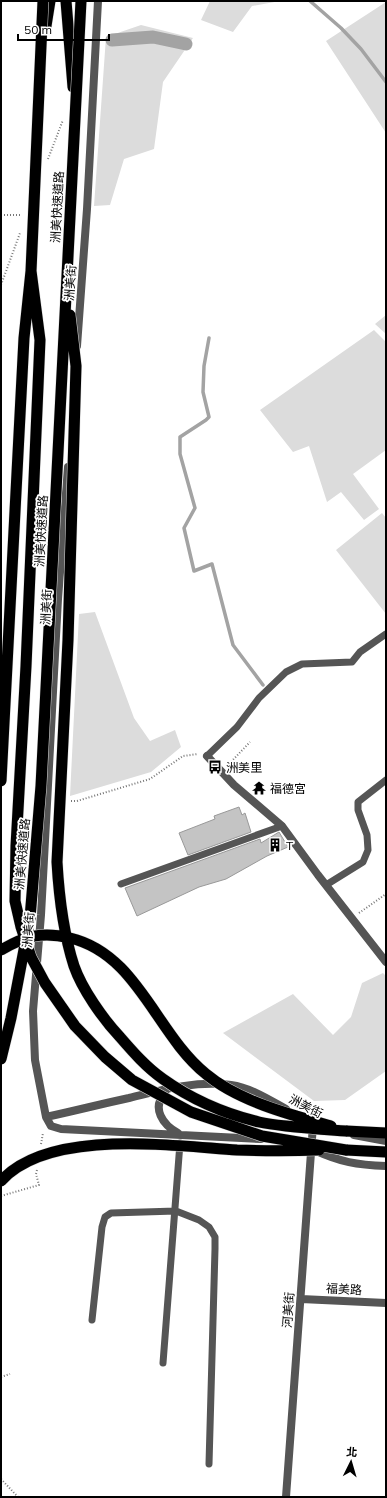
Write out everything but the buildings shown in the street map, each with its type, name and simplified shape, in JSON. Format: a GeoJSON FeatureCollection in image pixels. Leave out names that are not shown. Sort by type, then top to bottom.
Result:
{"type":"FeatureCollection","features":[{"type":"Feature","properties":{"kind":"highway","name":"洲美快速道路"},"geometry":{"type":"LineString","coordinates":[[1,782],[24,338],[31,271],[42,54],[43,1]]}},
{"type":"Feature","properties":{"kind":"highway"},"geometry":{"type":"LineString","coordinates":[[42,54],[50,1]]}},
{"type":"Feature","properties":{"kind":"highway"},"geometry":{"type":"LineString","coordinates":[[66,1],[76,109]]}},
{"type":"Feature","properties":{"kind":"highway","name":"洲美快速道路"},"geometry":{"type":"LineString","coordinates":[[1,1059],[11,1018],[30,918],[41,786],[81,1]]}},
{"type":"Feature","properties":{"kind":"highway"},"geometry":{"type":"LineString","coordinates":[[31,271],[40,340],[14,901],[31,957],[45,983],[75,1026],[105,1057],[132,1080],[191,1112],[262,1136],[346,1150]]}},
{"type":"Feature","properties":{"kind":"highway"},"geometry":{"type":"LineString","coordinates":[[66,282],[76,366],[68,640],[58,862],[59,898],[75,967],[92,1001],[113,1029],[136,1055],[162,1079],[190,1096],[224,1111],[260,1122],[315,1130],[386,1132]]}},
{"type":"Feature","properties":{"kind":"highway"},"geometry":{"type":"LineString","coordinates":[[1,950],[15,942],[34,936],[56,934],[82,940],[102,952],[121,968],[142,994],[187,1056],[206,1074],[231,1091],[289,1114],[346,1131]]}},
{"type":"Feature","properties":{"kind":"highway"},"geometry":{"type":"LineString","coordinates":[[1,1181],[21,1164],[42,1155],[69,1148],[145,1145],[264,1151],[346,1150],[386,1152]]}},
{"type":"Feature","properties":{"kind":"street","name":"洲美街"},"geometry":{"type":"LineString","coordinates":[[98,1],[88,210],[58,599],[44,869],[33,1011],[35,1060],[46,1117],[171,1088],[211,1083],[231,1085],[250,1090],[313,1124],[338,1132],[386,1141]]}},
{"type":"Feature","properties":{"kind":"street"},"geometry":{"type":"LineString","coordinates":[[207,756],[234,785],[282,826],[386,962]]}},
{"type":"Feature","properties":{"kind":"street"},"geometry":{"type":"LineString","coordinates":[[171,1088],[164,1094],[160,1103],[160,1114],[163,1122],[170,1129],[181,1135]]}},
{"type":"Feature","properties":{"kind":"street"},"geometry":{"type":"LineString","coordinates":[[46,1117],[50,1126],[61,1129],[278,1140],[296,1143],[343,1162],[362,1165],[386,1166]]}},
{"type":"Feature","properties":{"kind":"street","name":"河美街"},"geometry":{"type":"LineString","coordinates":[[286,1497],[313,1124]]}},
{"type":"Feature","properties":{"kind":"street","name":"福美路"},"geometry":{"type":"LineString","coordinates":[[301,1299],[386,1303]]}},
{"type":"Feature","properties":{"kind":"lane"},"geometry":{"type":"LineString","coordinates":[[207,756],[237,727],[259,698],[286,672],[302,664],[352,662],[360,652],[386,634]]}},
{"type":"Feature","properties":{"kind":"lane"},"geometry":{"type":"LineString","coordinates":[[326,885],[363,862],[368,850],[366,835],[358,810],[358,802],[386,780]]}},
{"type":"Feature","properties":{"kind":"lane"},"geometry":{"type":"LineString","coordinates":[[121,884],[282,826]]}},
{"type":"Feature","properties":{"kind":"lane"},"geometry":{"type":"LineString","coordinates":[[163,1363],[181,1135]]}},
{"type":"Feature","properties":{"kind":"lane"},"geometry":{"type":"LineString","coordinates":[[92,1320],[102,1227],[105,1218],[111,1213],[176,1211],[199,1220],[209,1227],[214,1237],[209,1464]]}},
{"type":"Feature","properties":{"kind":"path"},"geometry":{"type":"LineString","coordinates":[[46,164],[63,120]]}},
{"type":"Feature","properties":{"kind":"path"},"geometry":{"type":"LineString","coordinates":[[1,214],[27,215]]}},
{"type":"Feature","properties":{"kind":"path"},"geometry":{"type":"LineString","coordinates":[[1,285],[22,229]]}},
{"type":"Feature","properties":{"kind":"path"},"geometry":{"type":"LineString","coordinates":[[222,771],[250,742]]}},
{"type":"Feature","properties":{"kind":"path"},"geometry":{"type":"LineString","coordinates":[[69,801],[77,801],[150,779],[183,756],[196,753],[207,756]]}},
{"type":"Feature","properties":{"kind":"path"},"geometry":{"type":"LineString","coordinates":[[352,918],[386,894]]}},
{"type":"Feature","properties":{"kind":"path"},"geometry":{"type":"LineString","coordinates":[[1,1196],[39,1185],[36,1174]]}},
{"type":"Feature","properties":{"kind":"path"},"geometry":{"type":"LineString","coordinates":[[1,1377],[10,1374]]}},
{"type":"Feature","properties":{"kind":"path"},"geometry":{"type":"LineString","coordinates":[[1,1479],[18,1497]]}},
{"type":"Feature","properties":{"kind":"shaded area"},"geometry":{"type":"Polygon","coordinates":[[[210,1],[280,1],[252,6],[233,32],[201,20],[210,1]]]}},
{"type":"Feature","properties":{"kind":"shaded area"},"geometry":{"type":"Polygon","coordinates":[[[386,2],[386,133],[326,41],[386,2]]]}},
{"type":"Feature","properties":{"kind":"shaded area"},"geometry":{"type":"Polygon","coordinates":[[[141,25],[193,38],[163,82],[154,149],[124,159],[110,205],[94,206],[106,37],[141,25]]]}},
{"type":"Feature","properties":{"kind":"shaded area"},"geometry":{"type":"Polygon","coordinates":[[[386,315],[386,334],[375,324],[386,315]]]}},
{"type":"Feature","properties":{"kind":"shaded area"},"geometry":{"type":"Polygon","coordinates":[[[374,330],[386,342],[386,450],[353,474],[379,509],[364,520],[341,492],[327,502],[309,446],[293,452],[260,410],[374,330]]]}},
{"type":"Feature","properties":{"kind":"shaded area"},"geometry":{"type":"Polygon","coordinates":[[[382,513],[386,518],[386,614],[336,550],[382,513]]]}},
{"type":"Feature","properties":{"kind":"shaded area"},"geometry":{"type":"Polygon","coordinates":[[[95,612],[134,718],[150,741],[175,730],[181,747],[151,772],[70,796],[79,614],[95,612]]]}},
{"type":"Feature","properties":{"kind":"shaded area"},"geometry":{"type":"Polygon","coordinates":[[[383,973],[386,976],[386,1071],[345,1100],[314,1101],[223,1033],[293,994],[333,1035],[351,1017],[362,983],[383,973]]]}},
{"type":"Feature","properties":{"kind":"waterway"},"geometry":{"type":"LineString","coordinates":[[310,1],[341,28],[361,49],[386,82]]}},
{"type":"Feature","properties":{"kind":"waterway"},"geometry":{"type":"LineString","coordinates":[[112,40],[153,37],[186,44]]}},
{"type":"Feature","properties":{"kind":"waterway"},"geometry":{"type":"LineString","coordinates":[[209,338],[204,366],[203,392],[209,417],[180,437],[180,454],[195,508],[184,528],[194,571],[212,564],[233,645],[263,685]]}},
{"type":"Feature","properties":{"kind":"place","name":"洲美里"},"geometry":{"type":"Point","coordinates":[215,767]}},
{"type":"Feature","properties":{"kind":"place","name":"福德宮"},"geometry":{"type":"Point","coordinates":[259,788]}},
{"type":"Feature","properties":{"kind":"place","name":"T"},"geometry":{"type":"Point","coordinates":[275,845]}}]}
